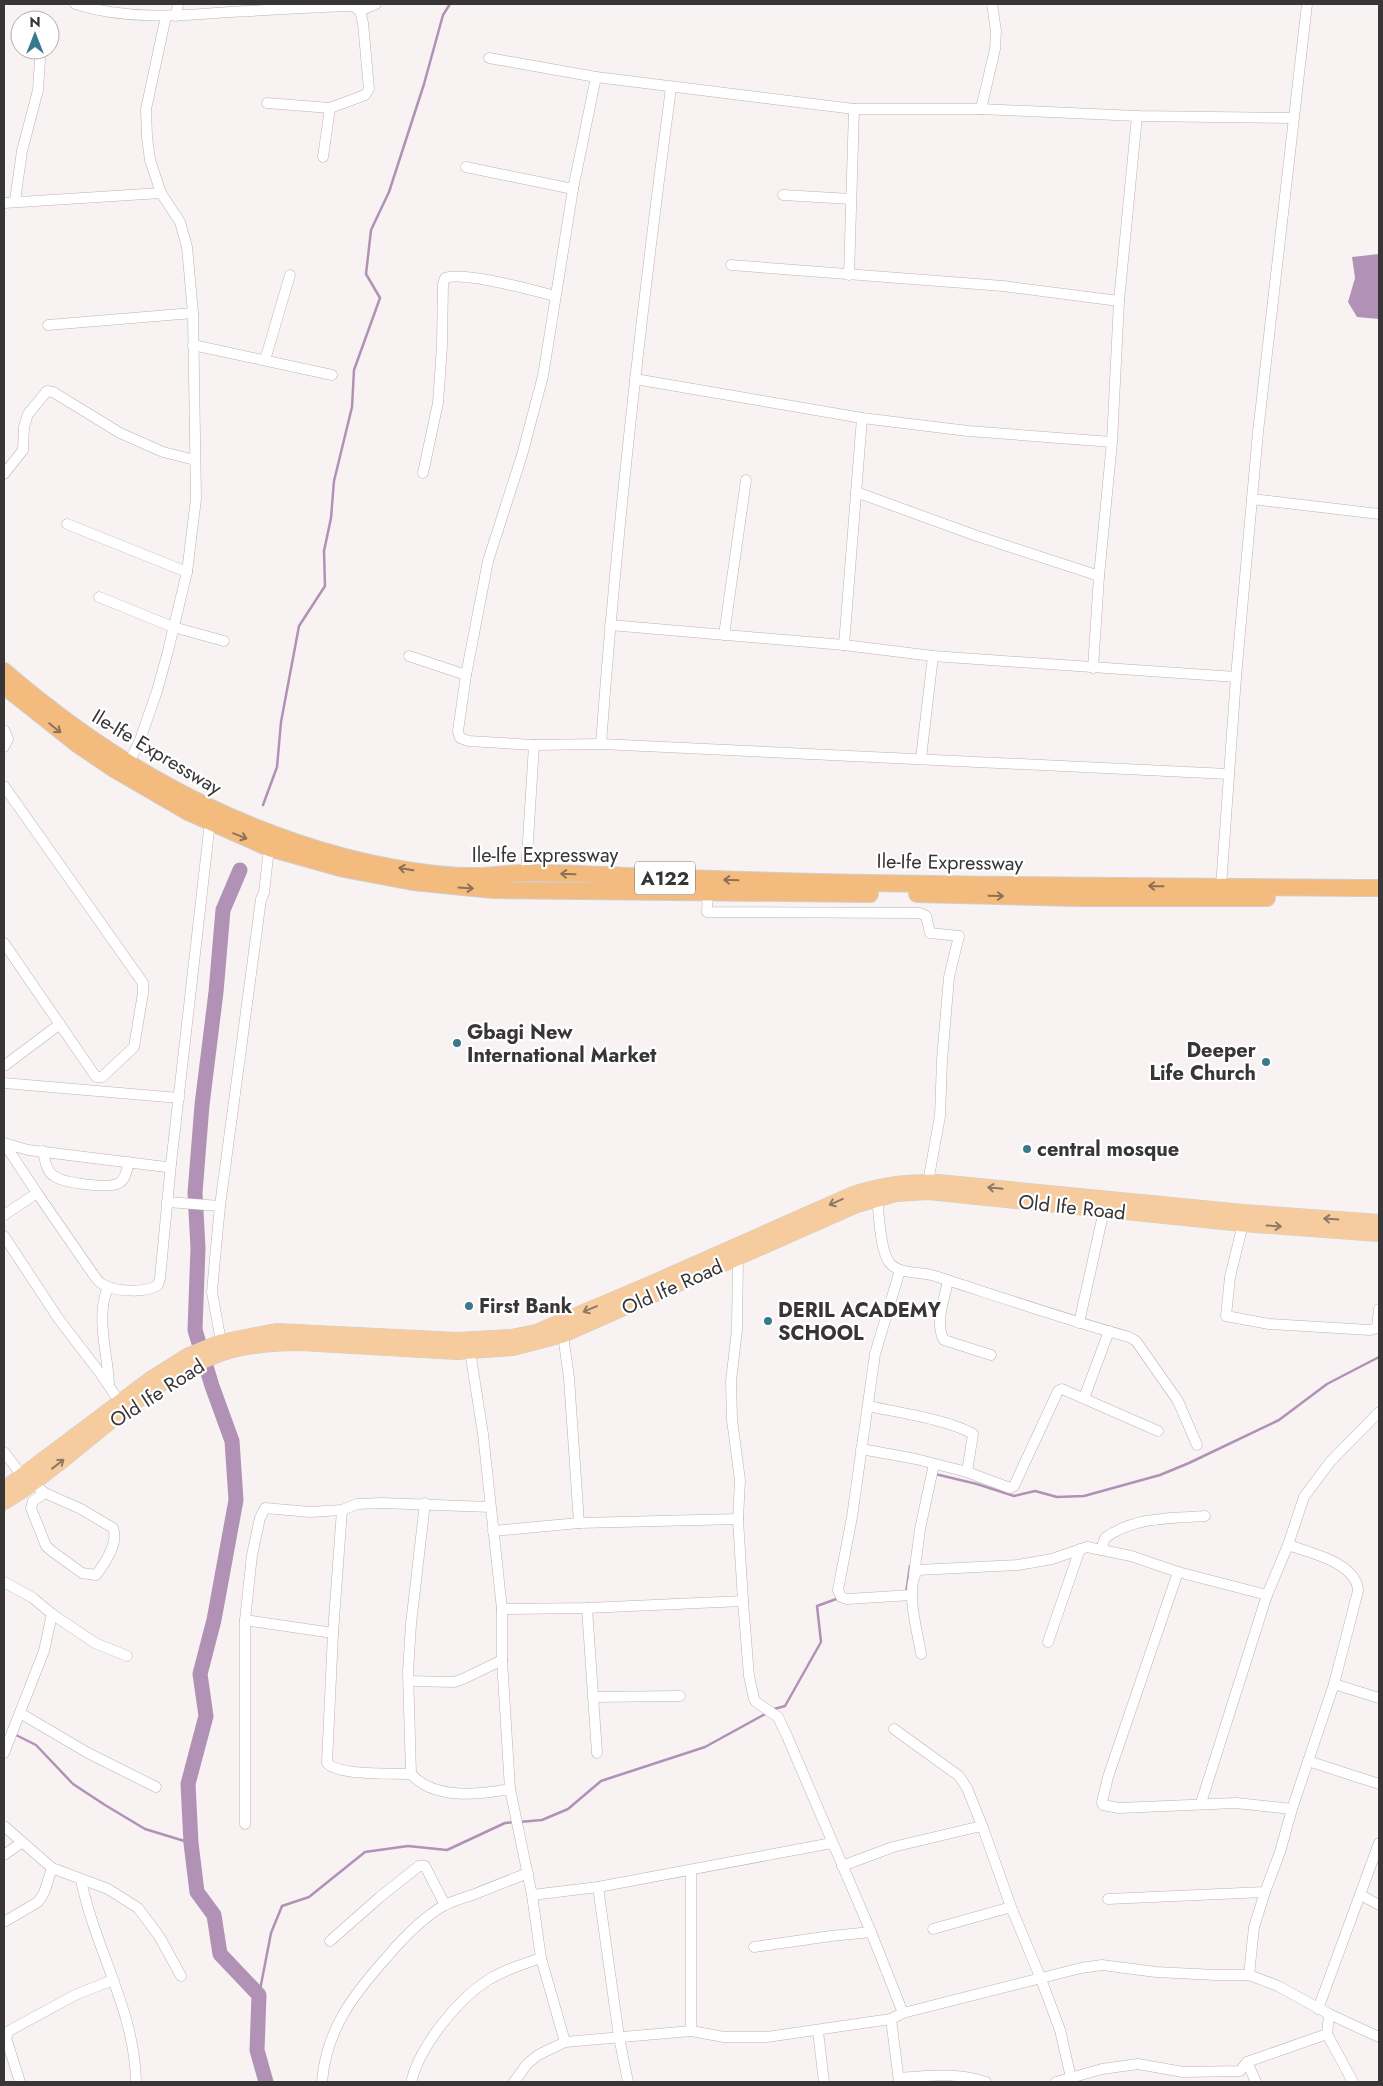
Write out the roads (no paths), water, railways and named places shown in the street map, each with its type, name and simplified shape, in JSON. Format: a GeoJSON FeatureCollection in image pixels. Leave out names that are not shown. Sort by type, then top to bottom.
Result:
{"type":"FeatureCollection","features":[{"type":"Feature","properties":{"kind":"highway","name":"Ile-Ife Expressway"},"geometry":{"type":"LineString","coordinates":[[4,671],[77,729],[128,763],[200,805],[299,844],[344,857],[422,871],[463,876],[526,873],[768,881],[1379,888]]}},
{"type":"Feature","properties":{"kind":"highway","name":"Ile-Ife Expressway"},"geometry":{"type":"LineString","coordinates":[[4,686],[77,744],[114,769],[181,808],[210,822],[269,848],[361,872],[445,886],[493,890],[1079,898],[1379,899]]}},
{"type":"Feature","properties":{"kind":"main road","name":"Old Ife Road"},"geometry":{"type":"LineString","coordinates":[[276,1337],[470,1351],[513,1348],[563,1335],[654,1289],[853,1194],[874,1187],[908,1181],[1173,1211],[1243,1224],[1379,1234]]}},
{"type":"Feature","properties":{"kind":"main road","name":"Old Ife Road"},"geometry":{"type":"LineString","coordinates":[[4,1489],[33,1484],[119,1401],[202,1355],[252,1346],[276,1337],[457,1340],[511,1337],[536,1332],[738,1258],[877,1198],[909,1192],[928,1192],[1104,1210],[1173,1211],[1379,1222]]}},
{"type":"Feature","properties":{"kind":"main road","name":"Old Ife Road"},"geometry":{"type":"LineString","coordinates":[[4,1502],[33,1484],[125,1410],[202,1355]]}},
{"type":"Feature","properties":{"kind":"street"},"geometry":{"type":"LineString","coordinates":[[75,4],[92,10],[122,14],[171,16],[276,7],[353,6],[360,11],[363,23],[369,89],[365,95],[330,108],[267,103]]}},
{"type":"Feature","properties":{"kind":"street"},"geometry":{"type":"LineString","coordinates":[[128,763],[140,740],[158,691],[187,572],[196,499],[193,313],[184,235],[177,217],[161,193],[148,150],[146,109],[171,16],[178,4]]}},
{"type":"Feature","properties":{"kind":"street"},"geometry":{"type":"LineString","coordinates":[[360,11],[376,4]]}},
{"type":"Feature","properties":{"kind":"street"},"geometry":{"type":"LineString","coordinates":[[981,109],[995,49],[996,31],[992,4]]}},
{"type":"Feature","properties":{"kind":"street"},"geometry":{"type":"LineString","coordinates":[[1221,887],[1236,677],[1252,499],[1306,4]]}},
{"type":"Feature","properties":{"kind":"street"},"geometry":{"type":"LineString","coordinates":[[489,58],[596,78],[854,109],[981,109],[1137,116],[1293,118]]}},
{"type":"Feature","properties":{"kind":"street"},"geometry":{"type":"LineString","coordinates":[[15,201],[22,151],[38,90],[40,60]]}},
{"type":"Feature","properties":{"kind":"street"},"geometry":{"type":"LineString","coordinates":[[596,78],[572,189],[543,376],[522,455],[488,561],[466,675],[458,731],[460,738],[468,741],[534,745],[602,744],[1230,774]]}},
{"type":"Feature","properties":{"kind":"street"},"geometry":{"type":"LineString","coordinates":[[602,744],[610,625],[635,379],[670,88]]}},
{"type":"Feature","properties":{"kind":"street"},"geometry":{"type":"LineString","coordinates":[[323,157],[330,108]]}},
{"type":"Feature","properties":{"kind":"street"},"geometry":{"type":"LineString","coordinates":[[849,275],[854,109]]}},
{"type":"Feature","properties":{"kind":"street"},"geometry":{"type":"LineString","coordinates":[[1093,668],[1099,576],[1112,442],[1119,300],[1137,116]]}},
{"type":"Feature","properties":{"kind":"street"},"geometry":{"type":"LineString","coordinates":[[466,167],[572,189]]}},
{"type":"Feature","properties":{"kind":"street"},"geometry":{"type":"LineString","coordinates":[[4,203],[161,193]]}},
{"type":"Feature","properties":{"kind":"street"},"geometry":{"type":"LineString","coordinates":[[783,195],[851,199]]}},
{"type":"Feature","properties":{"kind":"street"},"geometry":{"type":"LineString","coordinates":[[731,265],[1003,286],[1119,300]]}},
{"type":"Feature","properties":{"kind":"street"},"geometry":{"type":"LineString","coordinates":[[265,360],[290,275]]}},
{"type":"Feature","properties":{"kind":"street"},"geometry":{"type":"LineString","coordinates":[[423,473],[438,403],[442,346],[442,284],[445,278],[451,276],[479,279],[555,296]]}},
{"type":"Feature","properties":{"kind":"street"},"geometry":{"type":"LineString","coordinates":[[48,325],[193,313]]}},
{"type":"Feature","properties":{"kind":"street"},"geometry":{"type":"LineString","coordinates":[[194,345],[332,375]]}},
{"type":"Feature","properties":{"kind":"street"},"geometry":{"type":"LineString","coordinates":[[635,379],[862,418],[968,432],[1112,442]]}},
{"type":"Feature","properties":{"kind":"street"},"geometry":{"type":"LineString","coordinates":[[4,474],[22,450],[24,427],[28,414],[47,392],[53,392],[120,433],[163,452],[195,460]]}},
{"type":"Feature","properties":{"kind":"street"},"geometry":{"type":"LineString","coordinates":[[844,645],[862,418]]}},
{"type":"Feature","properties":{"kind":"street"},"geometry":{"type":"LineString","coordinates":[[724,635],[746,480]]}},
{"type":"Feature","properties":{"kind":"street"},"geometry":{"type":"LineString","coordinates":[[856,492],[978,536],[1099,576]]}},
{"type":"Feature","properties":{"kind":"street"},"geometry":{"type":"LineString","coordinates":[[1252,499],[1379,514]]}},
{"type":"Feature","properties":{"kind":"street"},"geometry":{"type":"LineString","coordinates":[[67,524],[187,572]]}},
{"type":"Feature","properties":{"kind":"street"},"geometry":{"type":"LineString","coordinates":[[99,596],[173,627],[224,640]]}},
{"type":"Feature","properties":{"kind":"street"},"geometry":{"type":"LineString","coordinates":[[610,625],[844,645],[933,656],[1236,677]]}},
{"type":"Feature","properties":{"kind":"street"},"geometry":{"type":"LineString","coordinates":[[410,656],[466,675]]}},
{"type":"Feature","properties":{"kind":"street"},"geometry":{"type":"LineString","coordinates":[[921,758],[933,656]]}},
{"type":"Feature","properties":{"kind":"street"},"geometry":{"type":"LineString","coordinates":[[4,730],[8,739],[4,747]]}},
{"type":"Feature","properties":{"kind":"street"},"geometry":{"type":"LineString","coordinates":[[526,873],[534,745]]}},
{"type":"Feature","properties":{"kind":"street"},"geometry":{"type":"LineString","coordinates":[[4,786],[143,983],[144,992],[133,1049],[99,1078]]}},
{"type":"Feature","properties":{"kind":"street"},"geometry":{"type":"LineString","coordinates":[[171,1164],[166,1167],[42,1152],[4,1143],[92,1274],[102,1284],[108,1287],[138,1290],[154,1288],[158,1285],[170,1202],[171,1164],[182,1056],[210,822]]}},
{"type":"Feature","properties":{"kind":"street"},"geometry":{"type":"LineString","coordinates":[[202,1355],[212,1292],[217,1205],[261,899],[264,893],[269,848]]}},
{"type":"Feature","properties":{"kind":"street"},"geometry":{"type":"LineString","coordinates":[[708,892],[707,912],[920,913],[926,916],[930,933],[959,936],[949,976],[942,1060],[940,1116],[928,1182]]}},
{"type":"Feature","properties":{"kind":"street"},"geometry":{"type":"LineString","coordinates":[[4,943],[99,1078],[99,1091]]}},
{"type":"Feature","properties":{"kind":"street"},"geometry":{"type":"LineString","coordinates":[[4,1066],[60,1024]]}},
{"type":"Feature","properties":{"kind":"street"},"geometry":{"type":"LineString","coordinates":[[4,1083],[179,1098]]}},
{"type":"Feature","properties":{"kind":"street"},"geometry":{"type":"LineString","coordinates":[[42,1152],[52,1176],[60,1180],[85,1184],[110,1185],[120,1183],[125,1176],[129,1162]]}},
{"type":"Feature","properties":{"kind":"street"},"geometry":{"type":"LineString","coordinates":[[4,1215],[37,1193]]}},
{"type":"Feature","properties":{"kind":"street"},"geometry":{"type":"LineString","coordinates":[[877,1198],[884,1252],[889,1263],[900,1270],[932,1275],[1079,1323],[1129,1337],[1136,1341],[1178,1401],[1197,1444]]}},
{"type":"Feature","properties":{"kind":"street"},"geometry":{"type":"LineString","coordinates":[[170,1202],[217,1205]]}},
{"type":"Feature","properties":{"kind":"street"},"geometry":{"type":"LineString","coordinates":[[1079,1323],[1104,1210]]}},
{"type":"Feature","properties":{"kind":"street"},"geometry":{"type":"LineString","coordinates":[[1243,1224],[1230,1277],[1226,1316],[1269,1324],[1370,1330],[1377,1328],[1379,1309]]}},
{"type":"Feature","properties":{"kind":"street"},"geometry":{"type":"LineString","coordinates":[[4,1236],[58,1318],[119,1401]]}},
{"type":"Feature","properties":{"kind":"street"},"geometry":{"type":"LineString","coordinates":[[738,1258],[737,1330],[730,1381],[734,1443],[740,1480],[738,1519],[743,1601],[749,1676],[754,1699],[778,1717],[871,1932],[903,2013]]}},
{"type":"Feature","properties":{"kind":"street"},"geometry":{"type":"LineString","coordinates":[[900,1270],[875,1354],[852,1516],[838,1590],[841,1597],[847,1599],[912,1595]]}},
{"type":"Feature","properties":{"kind":"street"},"geometry":{"type":"LineString","coordinates":[[948,1280],[939,1326],[941,1336],[944,1340],[991,1356]]}},
{"type":"Feature","properties":{"kind":"street"},"geometry":{"type":"LineString","coordinates":[[108,1287],[102,1306],[102,1320],[109,1386]]}},
{"type":"Feature","properties":{"kind":"street"},"geometry":{"type":"LineString","coordinates":[[1084,1398],[1109,1331]]}},
{"type":"Feature","properties":{"kind":"street"},"geometry":{"type":"LineString","coordinates":[[563,1335],[569,1378],[579,1523]]}},
{"type":"Feature","properties":{"kind":"street"},"geometry":{"type":"LineString","coordinates":[[470,1351],[483,1434],[502,1609],[502,1660],[510,1789],[528,1873],[541,1958],[565,2042]]}},
{"type":"Feature","properties":{"kind":"street"},"geometry":{"type":"LineString","coordinates":[[861,1449],[916,1459],[967,1472],[1010,1488],[1014,1486],[1058,1390],[1065,1389],[1158,1431]]}},
{"type":"Feature","properties":{"kind":"street"},"geometry":{"type":"LineString","coordinates":[[868,1406],[944,1423],[973,1434],[967,1472]]}},
{"type":"Feature","properties":{"kind":"street"},"geometry":{"type":"LineString","coordinates":[[1201,1803],[1267,1595],[1288,1545],[1304,1497],[1313,1482],[1330,1462],[1378,1415]]}},
{"type":"Feature","properties":{"kind":"street"},"geometry":{"type":"LineString","coordinates":[[4,1452],[33,1484],[113,1528],[114,1544],[96,1575],[82,1572],[57,1556],[46,1546],[30,1508],[33,1484]]}},
{"type":"Feature","properties":{"kind":"street"},"geometry":{"type":"LineString","coordinates":[[921,1654],[912,1595],[920,1529],[934,1464]]}},
{"type":"Feature","properties":{"kind":"street"},"geometry":{"type":"LineString","coordinates":[[245,1824],[245,1620],[252,1555],[260,1518],[265,1508],[310,1512],[342,1510],[357,1504],[425,1503],[490,1507]]}},
{"type":"Feature","properties":{"kind":"street"},"geometry":{"type":"LineString","coordinates":[[411,1774],[409,1681],[411,1624],[425,1503]]}},
{"type":"Feature","properties":{"kind":"street"},"geometry":{"type":"LineString","coordinates":[[342,1510],[333,1633],[327,1763],[331,1767],[353,1772],[411,1774],[424,1786],[454,1793],[482,1794],[510,1789]]}},
{"type":"Feature","properties":{"kind":"street"},"geometry":{"type":"LineString","coordinates":[[1101,1550],[1105,1538],[1125,1526],[1157,1518],[1205,1516]]}},
{"type":"Feature","properties":{"kind":"street"},"geometry":{"type":"LineString","coordinates":[[493,1531],[579,1523],[738,1519]]}},
{"type":"Feature","properties":{"kind":"street"},"geometry":{"type":"LineString","coordinates":[[1249,1975],[1254,1926],[1334,1684],[1356,1599],[1358,1582],[1355,1576],[1346,1568],[1288,1545]]}},
{"type":"Feature","properties":{"kind":"street"},"geometry":{"type":"LineString","coordinates":[[914,1574],[918,1570],[930,1568],[1018,1565],[1052,1559],[1087,1547],[1131,1556],[1178,1572],[1267,1595]]}},
{"type":"Feature","properties":{"kind":"street"},"geometry":{"type":"LineString","coordinates":[[1048,1642],[1080,1549]]}},
{"type":"Feature","properties":{"kind":"street"},"geometry":{"type":"LineString","coordinates":[[1178,1572],[1108,1777],[1102,1802],[1106,1807],[1119,1808],[1201,1803],[1252,1803],[1292,1809]]}},
{"type":"Feature","properties":{"kind":"street"},"geometry":{"type":"LineString","coordinates":[[4,1582],[33,1598],[52,1614],[95,1643],[127,1656]]}},
{"type":"Feature","properties":{"kind":"street"},"geometry":{"type":"LineString","coordinates":[[502,1609],[587,1608],[743,1601]]}},
{"type":"Feature","properties":{"kind":"street"},"geometry":{"type":"LineString","coordinates":[[587,1608],[597,1753]]}},
{"type":"Feature","properties":{"kind":"street"},"geometry":{"type":"LineString","coordinates":[[4,1753],[44,1651],[52,1614]]}},
{"type":"Feature","properties":{"kind":"street"},"geometry":{"type":"LineString","coordinates":[[245,1620],[333,1633]]}},
{"type":"Feature","properties":{"kind":"street"},"geometry":{"type":"LineString","coordinates":[[409,1681],[454,1682],[463,1680],[502,1660]]}},
{"type":"Feature","properties":{"kind":"street"},"geometry":{"type":"LineString","coordinates":[[1334,1684],[1379,1698]]}},
{"type":"Feature","properties":{"kind":"street"},"geometry":{"type":"LineString","coordinates":[[593,1697],[680,1696]]}},
{"type":"Feature","properties":{"kind":"street"},"geometry":{"type":"LineString","coordinates":[[20,1713],[88,1753],[156,1787]]}},
{"type":"Feature","properties":{"kind":"street"},"geometry":{"type":"LineString","coordinates":[[894,1729],[959,1776],[967,1788],[983,1828],[1010,1908],[1041,1979],[1060,2030],[1071,2078]]}},
{"type":"Feature","properties":{"kind":"street"},"geometry":{"type":"LineString","coordinates":[[1308,1761],[1379,1784]]}},
{"type":"Feature","properties":{"kind":"street"},"geometry":{"type":"LineString","coordinates":[[4,1826],[52,1868],[116,1893],[138,1908],[159,1936],[181,1976]]}},
{"type":"Feature","properties":{"kind":"street"},"geometry":{"type":"LineString","coordinates":[[842,1866],[893,1847],[977,1826],[983,1828]]}},
{"type":"Feature","properties":{"kind":"street"},"geometry":{"type":"LineString","coordinates":[[4,1855],[21,1842]]}},
{"type":"Feature","properties":{"kind":"street"},"geometry":{"type":"LineString","coordinates":[[532,1895],[598,1887],[832,1843]]}},
{"type":"Feature","properties":{"kind":"street"},"geometry":{"type":"LineString","coordinates":[[1318,2009],[1379,1843]]}},
{"type":"Feature","properties":{"kind":"street"},"geometry":{"type":"LineString","coordinates":[[330,1941],[380,1896],[418,1866],[425,1866],[445,1905]]}},
{"type":"Feature","properties":{"kind":"street"},"geometry":{"type":"LineString","coordinates":[[4,1922],[38,1902],[44,1893],[52,1868]]}},
{"type":"Feature","properties":{"kind":"street"},"geometry":{"type":"LineString","coordinates":[[691,1870],[691,2032]]}},
{"type":"Feature","properties":{"kind":"street"},"geometry":{"type":"LineString","coordinates":[[322,2082],[324,2063],[333,2035],[344,2012],[356,1992],[400,1942],[421,1922],[445,1905],[528,1873]]}},
{"type":"Feature","properties":{"kind":"street"},"geometry":{"type":"LineString","coordinates":[[81,1880],[96,1934],[124,2010],[132,2042],[136,2082]]}},
{"type":"Feature","properties":{"kind":"street"},"geometry":{"type":"LineString","coordinates":[[598,1887],[619,2037],[628,2082]]}},
{"type":"Feature","properties":{"kind":"street"},"geometry":{"type":"LineString","coordinates":[[1108,1899],[1265,1892]]}},
{"type":"Feature","properties":{"kind":"street"},"geometry":{"type":"LineString","coordinates":[[1361,1895],[1379,1905]]}},
{"type":"Feature","properties":{"kind":"street"},"geometry":{"type":"LineString","coordinates":[[933,1929],[1010,1908]]}},
{"type":"Feature","properties":{"kind":"street"},"geometry":{"type":"LineString","coordinates":[[754,1947],[871,1932]]}},
{"type":"Feature","properties":{"kind":"street"},"geometry":{"type":"LineString","coordinates":[[411,2082],[422,2054],[435,2033],[473,1992],[488,1980],[509,1969],[541,1958]]}},
{"type":"Feature","properties":{"kind":"street"},"geometry":{"type":"LineString","coordinates":[[514,2082],[526,2064],[538,2055],[565,2042],[691,2032],[724,2037],[767,2037],[818,2031],[890,2019],[903,2013],[1081,1968],[1102,1965],[1156,1972],[1216,1976],[1249,1975],[1278,1986],[1318,2009],[1379,2037]]}},
{"type":"Feature","properties":{"kind":"street"},"geometry":{"type":"LineString","coordinates":[[20,2082],[6,2038],[9,2031],[75,1995],[113,1980]]}},
{"type":"Feature","properties":{"kind":"street"},"geometry":{"type":"LineString","coordinates":[[1329,2014],[1327,2034],[1353,2082]]}},
{"type":"Feature","properties":{"kind":"street"},"geometry":{"type":"LineString","coordinates":[[890,2019],[899,2080],[942,2075],[968,2076],[986,2082]]}},
{"type":"Feature","properties":{"kind":"street"},"geometry":{"type":"LineString","coordinates":[[818,2031],[824,2082]]}},
{"type":"Feature","properties":{"kind":"street"},"geometry":{"type":"LineString","coordinates":[[1056,2082],[1102,2069],[1138,2064],[1183,2072],[1240,2071],[1247,2062],[1327,2034]]}},
{"type":"Feature","properties":{"kind":"street"},"geometry":{"type":"LineString","coordinates":[[1247,2062],[1256,2082]]}},
{"type":"Feature","properties":{"kind":"waterway"},"geometry":{"type":"LineString","coordinates":[[263,805],[277,767],[281,722],[299,626],[325,586],[324,551],[331,518],[334,481],[352,407],[354,370],[380,298],[366,274],[371,230],[389,192],[424,84],[443,15],[450,4]]}},
{"type":"Feature","properties":{"kind":"waterway"},"geometry":{"type":"LineString","coordinates":[[240,870],[223,910],[216,992],[202,1105],[195,1193],[198,1248],[195,1330],[212,1386],[232,1441],[236,1500],[214,1620],[200,1674],[206,1716],[188,1784],[191,1843],[197,1892],[214,1915],[220,1954],[259,1995],[257,2050],[266,2082]]}},
{"type":"Feature","properties":{"kind":"waterway"},"geometry":{"type":"LineString","coordinates":[[935,1474],[977,1484],[1014,1496],[1035,1491],[1057,1497],[1084,1496],[1160,1475],[1189,1463],[1279,1420],[1327,1384],[1379,1357]]}},
{"type":"Feature","properties":{"kind":"waterway"},"geometry":{"type":"LineString","coordinates":[[906,1593],[910,1566]]}},
{"type":"Feature","properties":{"kind":"waterway"},"geometry":{"type":"LineString","coordinates":[[774,1709],[785,1706],[821,1642],[817,1606],[839,1598]]}},
{"type":"Feature","properties":{"kind":"waterway"},"geometry":{"type":"LineString","coordinates":[[519,1822],[542,1820],[568,1809],[601,1781],[705,1747],[767,1713]]}},
{"type":"Feature","properties":{"kind":"waterway"},"geometry":{"type":"LineString","coordinates":[[14,1734],[36,1745],[73,1784],[105,1805],[145,1829],[191,1843]]}},
{"type":"Feature","properties":{"kind":"waterway"},"geometry":{"type":"LineString","coordinates":[[259,1995],[271,1933],[282,1906],[309,1897],[365,1852],[408,1846],[447,1850],[505,1823],[514,1822]]}},
{"type":"Feature","properties":{"kind":"place","name":"Gbagi New International Market"},"geometry":{"type":"Point","coordinates":[457,1043]}},
{"type":"Feature","properties":{"kind":"place","name":"Deeper Life Church"},"geometry":{"type":"Point","coordinates":[1266,1062]}},
{"type":"Feature","properties":{"kind":"place","name":"central mosque"},"geometry":{"type":"Point","coordinates":[1027,1149]}},
{"type":"Feature","properties":{"kind":"place","name":"First Bank"},"geometry":{"type":"Point","coordinates":[469,1306]}},
{"type":"Feature","properties":{"kind":"place","name":"DERIL ACADEMY SCHOOL"},"geometry":{"type":"Point","coordinates":[768,1321]}}]}
